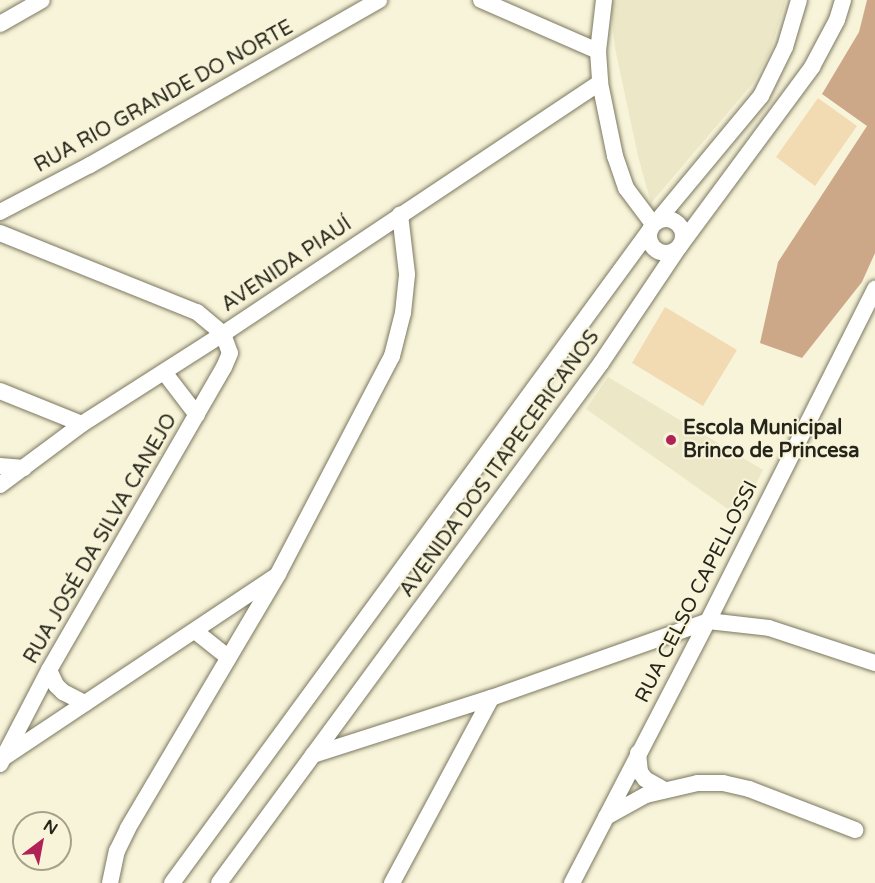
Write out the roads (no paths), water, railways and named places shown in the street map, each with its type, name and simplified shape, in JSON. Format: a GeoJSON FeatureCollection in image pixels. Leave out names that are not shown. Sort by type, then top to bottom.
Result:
{"type":"FeatureCollection","features":[{"type":"Feature","properties":{"kind":"street"},"geometry":{"type":"LineString","coordinates":[[0,24],[42,0]]}},
{"type":"Feature","properties":{"kind":"street","name":"RUA RIO GRANDE DO NORTE"},"geometry":{"type":"LineString","coordinates":[[0,212],[90,165],[379,0]]}},
{"type":"Feature","properties":{"kind":"street"},"geometry":{"type":"LineString","coordinates":[[481,0],[598,51]]}},
{"type":"Feature","properties":{"kind":"street"},"geometry":{"type":"LineString","coordinates":[[604,0],[598,51],[600,83],[615,156],[626,189],[654,225]]}},
{"type":"Feature","properties":{"kind":"street","name":"AVENIDA DOS ITAPECERICANOS"},"geometry":{"type":"LineString","coordinates":[[172,883],[654,225],[760,96],[785,47],[799,0]]}},
{"type":"Feature","properties":{"kind":"street","name":"AVENIDA DOS ITAPECERICANOS"},"geometry":{"type":"LineString","coordinates":[[219,883],[600,363],[679,247],[812,67],[837,20],[843,0]]}},
{"type":"Feature","properties":{"kind":"street","name":"AVENIDA PIAUÍ"},"geometry":{"type":"LineString","coordinates":[[0,485],[82,424],[223,334],[600,83]]}},
{"type":"Feature","properties":{"kind":"street"},"geometry":{"type":"LineString","coordinates":[[115,878],[117,851],[128,828],[278,574],[392,356],[403,313],[407,274],[400,214]]}},
{"type":"Feature","properties":{"kind":"street"},"geometry":{"type":"LineString","coordinates":[[670,219],[680,225],[683,236],[679,247],[670,252],[660,252],[649,240],[654,225],[670,219]]}},
{"type":"Feature","properties":{"kind":"street"},"geometry":{"type":"LineString","coordinates":[[0,233],[197,312],[223,334]]}},
{"type":"Feature","properties":{"kind":"street","name":"RUA CELSO CAPELLOSSI"},"geometry":{"type":"LineString","coordinates":[[572,883],[708,621],[875,289]]}},
{"type":"Feature","properties":{"kind":"street","name":"RUA JOSÉ DA SILVA CANEJO"},"geometry":{"type":"LineString","coordinates":[[2,761],[49,670],[230,352],[223,334]]}},
{"type":"Feature","properties":{"kind":"street"},"geometry":{"type":"LineString","coordinates":[[164,372],[196,415]]}},
{"type":"Feature","properties":{"kind":"street"},"geometry":{"type":"LineString","coordinates":[[0,391],[82,424]]}},
{"type":"Feature","properties":{"kind":"street"},"geometry":{"type":"LineString","coordinates":[[0,466],[24,468]]}},
{"type":"Feature","properties":{"kind":"street"},"geometry":{"type":"LineString","coordinates":[[2,761],[278,574]]}},
{"type":"Feature","properties":{"kind":"street"},"geometry":{"type":"LineString","coordinates":[[313,755],[491,698],[708,621],[769,628],[875,663]]}},
{"type":"Feature","properties":{"kind":"street"},"geometry":{"type":"LineString","coordinates":[[195,631],[229,658]]}},
{"type":"Feature","properties":{"kind":"street"},"geometry":{"type":"LineString","coordinates":[[49,670],[56,685],[63,692],[85,703]]}},
{"type":"Feature","properties":{"kind":"street"},"geometry":{"type":"LineString","coordinates":[[392,883],[491,698]]}},
{"type":"Feature","properties":{"kind":"street"},"geometry":{"type":"LineString","coordinates":[[638,753],[640,772],[645,779],[655,787],[665,790]]}},
{"type":"Feature","properties":{"kind":"street"},"geometry":{"type":"LineString","coordinates":[[605,818],[646,795],[698,783],[723,783],[749,789],[855,830]]}},
{"type":"Feature","properties":{"kind":"place","name":"Escola Municipal Brinco de Princesa"},"geometry":{"type":"Point","coordinates":[671,440]}}]}
